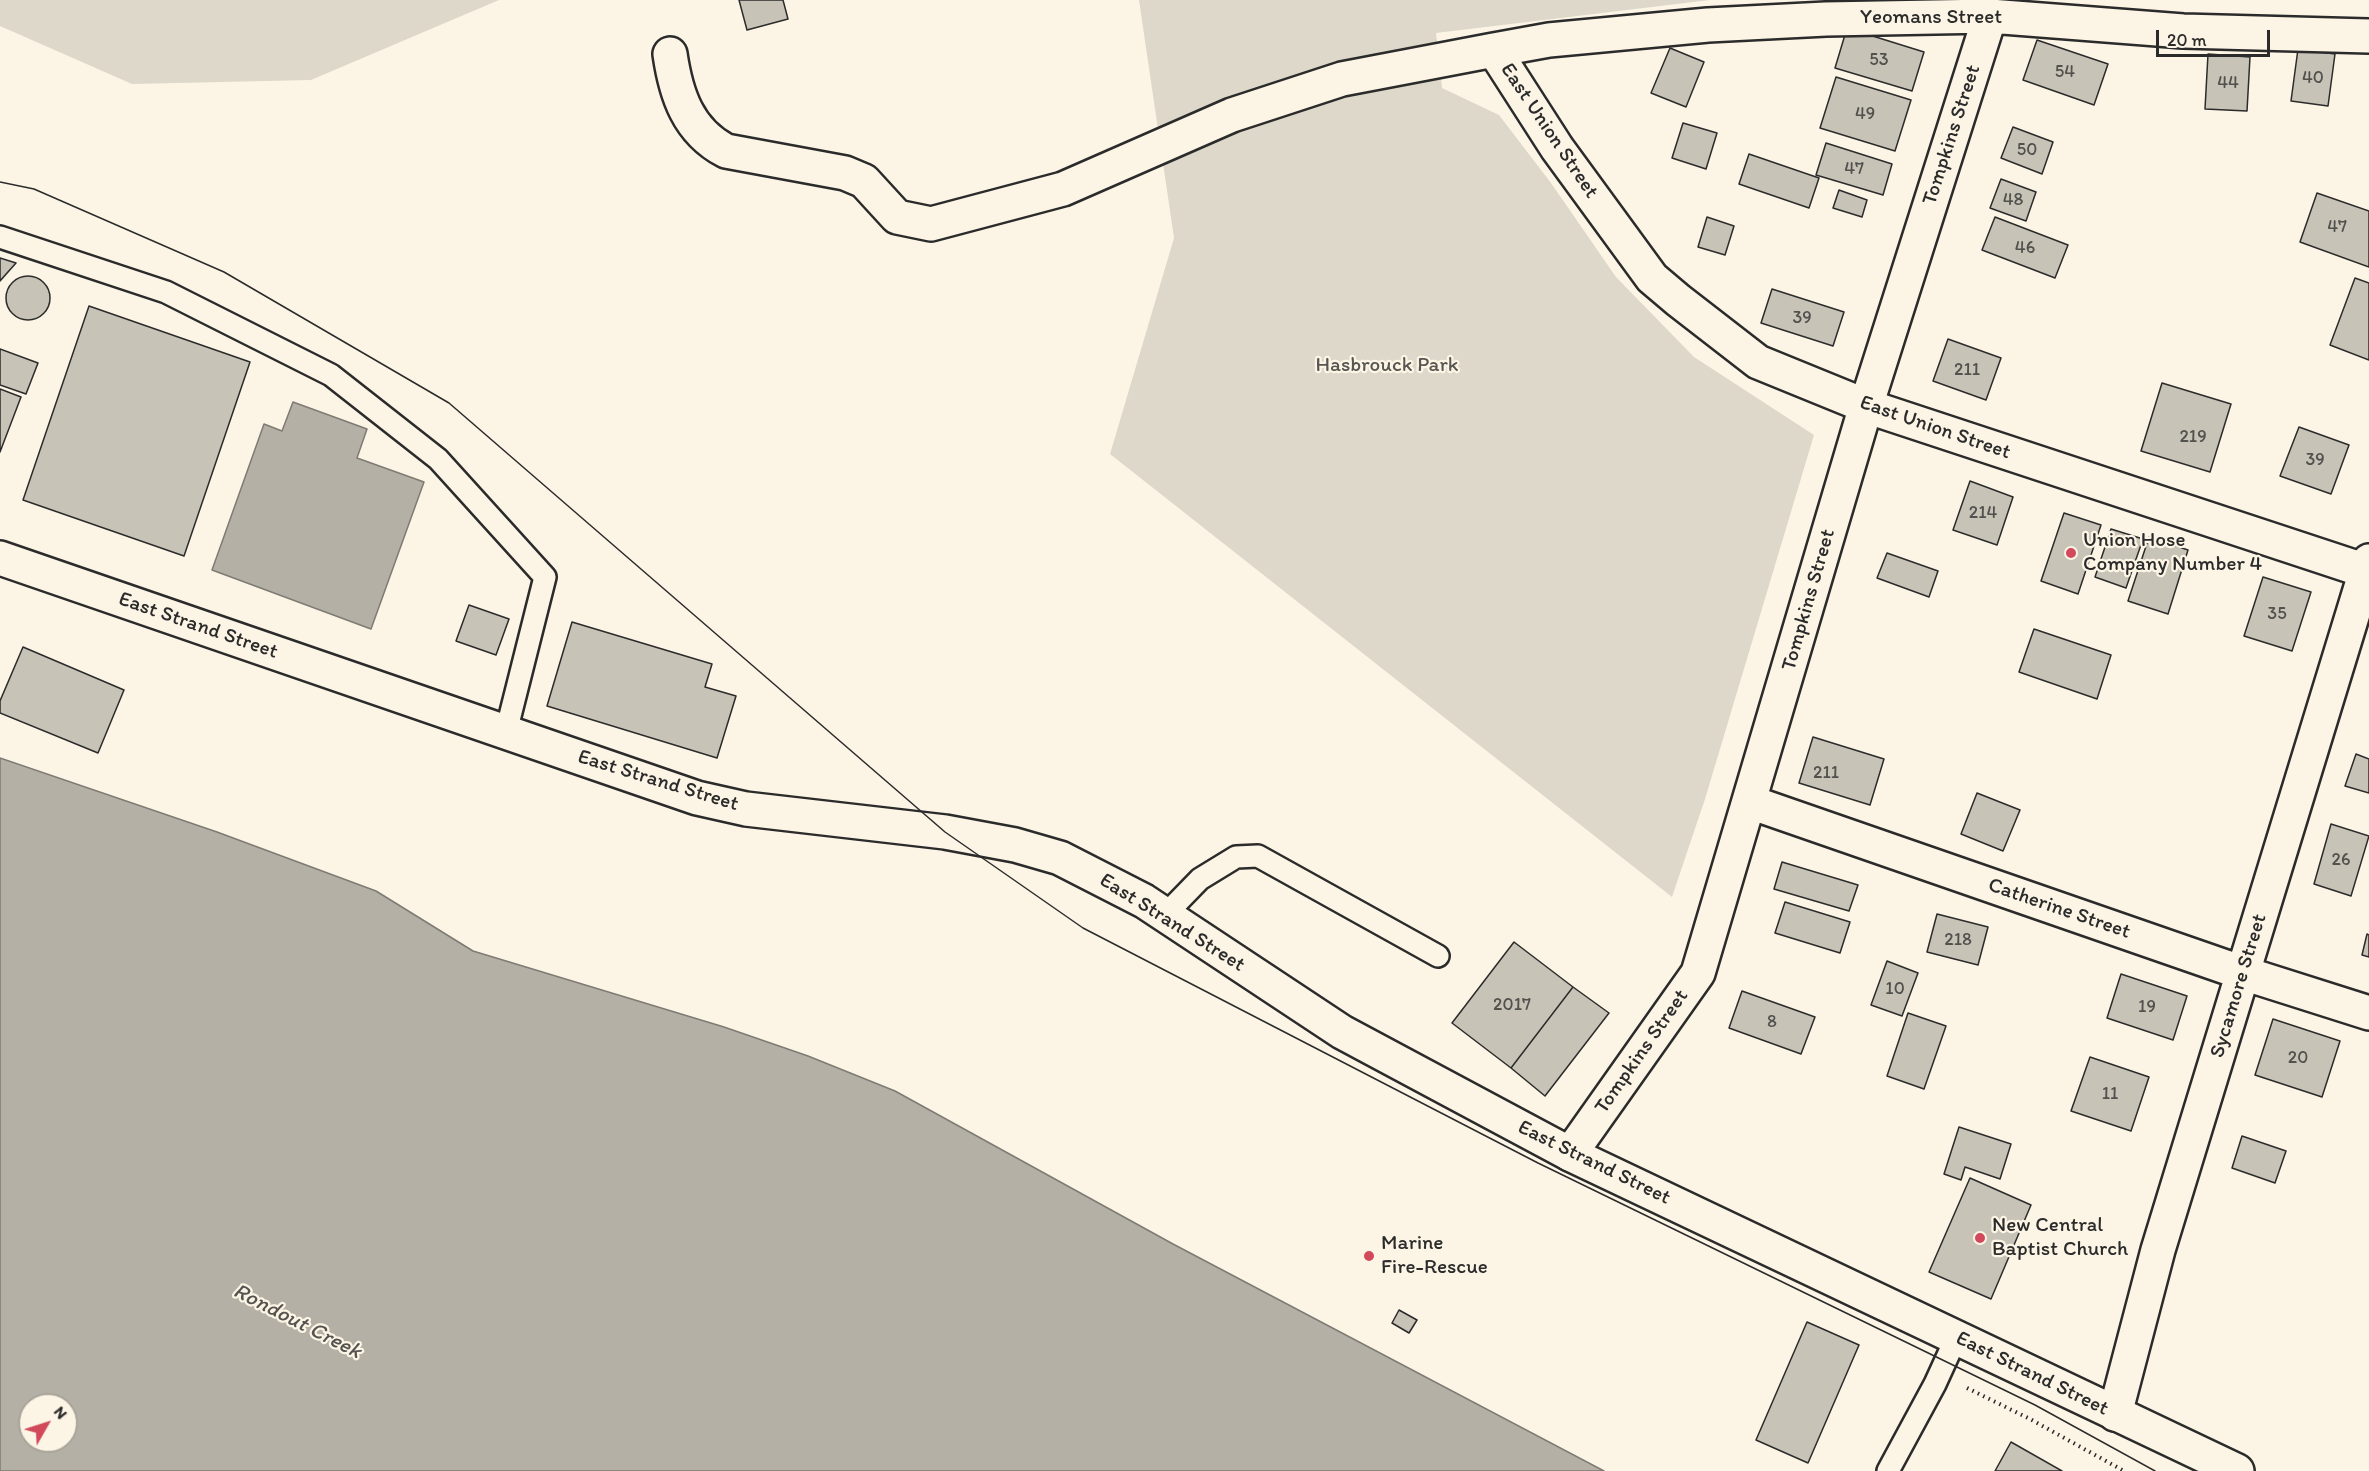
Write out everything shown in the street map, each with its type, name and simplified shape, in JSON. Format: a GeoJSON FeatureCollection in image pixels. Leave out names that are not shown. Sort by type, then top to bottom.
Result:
{"type":"FeatureCollection","features":[{"type":"Feature","properties":{"kind":"street","name":"Yeomans Street"},"geometry":{"type":"LineString","coordinates":[[1494,50],[1549,40],[1708,25],[1826,19],[1990,16],[2183,31],[2369,36]]}},
{"type":"Feature","properties":{"kind":"street","name":"Tompkins Street"},"geometry":{"type":"LineString","coordinates":[[1570,1154],[1698,974],[1866,406],[1990,16]]}},
{"type":"Feature","properties":{"kind":"street","name":"East Union Street"},"geometry":{"type":"LineString","coordinates":[[670,54],[673,75],[689,118],[710,143],[726,151],[845,173],[864,181],[897,217],[931,224],[1063,189],[1232,115],[1342,79],[1494,50],[1557,148],[1652,278],[1758,362],[1866,406],[2368,568]]}},
{"type":"Feature","properties":{"kind":"street","name":"East Strand Street"},"geometry":{"type":"LineString","coordinates":[[0,558],[697,798],[746,809],[945,832],[1060,858],[1144,901],[1342,1032],[1570,1154],[2237,1471]]}},
{"type":"Feature","properties":{"kind":"street","name":"Sycamore Street"},"geometry":{"type":"LineString","coordinates":[[2115,1414],[2158,1250],[2368,568]]}},
{"type":"Feature","properties":{"kind":"street","name":"Catherine Street"},"geometry":{"type":"LineString","coordinates":[[1750,802],[2243,973],[2369,1013]]}},
{"type":"Feature","properties":{"kind":"lane"},"geometry":{"type":"LineString","coordinates":[[0,237],[166,292],[331,375],[438,459],[545,577],[506,732]]}},
{"type":"Feature","properties":{"kind":"lane"},"geometry":{"type":"LineString","coordinates":[[1165,915],[1200,879],[1236,857],[1258,856],[1438,956]]}},
{"type":"Feature","properties":{"kind":"lane"},"geometry":{"type":"LineString","coordinates":[[1888,1471],[1940,1374],[1956,1338]]}},
{"type":"Feature","properties":{"kind":"path"},"geometry":{"type":"LineString","coordinates":[[1940,1374],[2030,1419],[2124,1471]]}},
{"type":"Feature","properties":{"kind":"green space"},"geometry":{"type":"Polygon","coordinates":[[[0,0],[499,0],[311,80],[132,84],[0,26],[0,0]]]}},
{"type":"Feature","properties":{"kind":"green space","name":"Hasbrouck Park"},"geometry":{"type":"Polygon","coordinates":[[[1139,0],[1710,0],[1436,33],[1442,88],[1499,115],[1551,183],[1616,277],[1694,357],[1814,435],[1705,799],[1672,897],[1110,454],[1174,238],[1139,0]]]}},
{"type":"Feature","properties":{"kind":"water"},"geometry":{"type":"Polygon","coordinates":[[[293,402],[367,429],[357,458],[424,482],[371,629],[212,570],[264,424],[282,431],[293,402]]]}},
{"type":"Feature","properties":{"kind":"water","name":"Rondout Creek"},"geometry":{"type":"Polygon","coordinates":[[[0,758],[217,832],[376,891],[473,951],[724,1027],[808,1056],[895,1091],[1173,1244],[1604,1471],[0,1471],[0,758]]]}},
{"type":"Feature","properties":{"kind":"building"},"geometry":{"type":"Polygon","coordinates":[[[739,0],[783,0],[788,19],[747,30],[739,0]]]}},
{"type":"Feature","properties":{"kind":"building"},"geometry":{"type":"Polygon","coordinates":[[[1847,28],[1924,52],[1912,91],[1835,68],[1847,28]]]}},
{"type":"Feature","properties":{"kind":"building"},"geometry":{"type":"Polygon","coordinates":[[[2037,40],[2108,64],[2094,105],[2023,80],[2037,40]]]}},
{"type":"Feature","properties":{"kind":"building"},"geometry":{"type":"Polygon","coordinates":[[[1670,48],[1704,62],[1686,107],[1651,93],[1670,48]]]}},
{"type":"Feature","properties":{"kind":"building"},"geometry":{"type":"Polygon","coordinates":[[[2298,49],[2335,54],[2328,106],[2291,101],[2298,49]]]}},
{"type":"Feature","properties":{"kind":"building"},"geometry":{"type":"Polygon","coordinates":[[[2208,54],[2250,57],[2247,111],[2205,109],[2208,54]]]}},
{"type":"Feature","properties":{"kind":"building"},"geometry":{"type":"Polygon","coordinates":[[[1836,77],[1911,100],[1895,151],[1820,128],[1836,77]]]}},
{"type":"Feature","properties":{"kind":"building"},"geometry":{"type":"Polygon","coordinates":[[[1683,123],[1717,133],[1706,169],[1672,158],[1683,123]]]}},
{"type":"Feature","properties":{"kind":"building"},"geometry":{"type":"Polygon","coordinates":[[[2013,127],[2053,142],[2042,174],[2001,158],[2013,127]]]}},
{"type":"Feature","properties":{"kind":"building"},"geometry":{"type":"Polygon","coordinates":[[[1826,143],[1892,164],[1883,195],[1816,175],[1826,143]]]}},
{"type":"Feature","properties":{"kind":"building"},"geometry":{"type":"Polygon","coordinates":[[[1749,154],[1819,178],[1809,208],[1739,184],[1749,154]]]}},
{"type":"Feature","properties":{"kind":"building"},"geometry":{"type":"Polygon","coordinates":[[[2001,179],[2036,192],[2026,221],[1990,208],[2001,179]]]}},
{"type":"Feature","properties":{"kind":"building"},"geometry":{"type":"Polygon","coordinates":[[[1839,190],[1867,200],[1862,217],[1833,208],[1839,190]]]}},
{"type":"Feature","properties":{"kind":"building"},"geometry":{"type":"Polygon","coordinates":[[[2317,193],[2369,211],[2369,267],[2300,242],[2317,193]]]}},
{"type":"Feature","properties":{"kind":"building"},"geometry":{"type":"Polygon","coordinates":[[[1707,217],[1734,226],[1725,255],[1698,247],[1707,217]]]}},
{"type":"Feature","properties":{"kind":"building"},"geometry":{"type":"Polygon","coordinates":[[[1995,217],[2068,245],[2055,278],[1982,250],[1995,217]]]}},
{"type":"Feature","properties":{"kind":"building"},"geometry":{"type":"Polygon","coordinates":[[[0,258],[16,263],[0,281],[0,258]]]}},
{"type":"Feature","properties":{"kind":"building"},"geometry":{"type":"Polygon","coordinates":[[[28,276],[37,277],[44,282],[49,289],[49,307],[44,314],[37,319],[28,320],[19,319],[12,314],[7,307],[6,298],[7,289],[12,282],[19,277],[28,276]]]}},
{"type":"Feature","properties":{"kind":"building"},"geometry":{"type":"Polygon","coordinates":[[[2355,278],[2369,283],[2369,360],[2330,345],[2355,278]]]}},
{"type":"Feature","properties":{"kind":"building"},"geometry":{"type":"Polygon","coordinates":[[[1772,289],[1844,312],[1833,346],[1761,323],[1772,289]]]}},
{"type":"Feature","properties":{"kind":"building"},"geometry":{"type":"Polygon","coordinates":[[[89,306],[250,362],[184,556],[23,500],[89,306]]]}},
{"type":"Feature","properties":{"kind":"building"},"geometry":{"type":"Polygon","coordinates":[[[1948,339],[2001,358],[1986,400],[1933,381],[1948,339]]]}},
{"type":"Feature","properties":{"kind":"building"},"geometry":{"type":"Polygon","coordinates":[[[0,349],[38,363],[26,394],[0,385],[0,349]]]}},
{"type":"Feature","properties":{"kind":"building"},"geometry":{"type":"Polygon","coordinates":[[[2162,383],[2231,404],[2210,472],[2141,451],[2162,383]]]}},
{"type":"Feature","properties":{"kind":"building"},"geometry":{"type":"Polygon","coordinates":[[[0,389],[21,397],[0,452],[0,389]]]}},
{"type":"Feature","properties":{"kind":"building"},"geometry":{"type":"Polygon","coordinates":[[[2299,427],[2349,445],[2331,494],[2280,476],[2299,427]]]}},
{"type":"Feature","properties":{"kind":"building"},"geometry":{"type":"Polygon","coordinates":[[[1970,481],[2013,497],[1997,545],[1953,530],[1970,481]]]}},
{"type":"Feature","properties":{"kind":"building","name":"Union Hose Company Number 4"},"geometry":{"type":"Polygon","coordinates":[[[2064,513],[2101,525],[2078,594],[2041,581],[2064,513]]]}},
{"type":"Feature","properties":{"kind":"building"},"geometry":{"type":"Polygon","coordinates":[[[2111,529],[2143,539],[2126,588],[2095,577],[2111,529]]]}},
{"type":"Feature","properties":{"kind":"building"},"geometry":{"type":"Polygon","coordinates":[[[2149,537],[2188,550],[2168,614],[2128,601],[2149,537]]]}},
{"type":"Feature","properties":{"kind":"building"},"geometry":{"type":"Polygon","coordinates":[[[1887,553],[1938,571],[1929,597],[1877,578],[1887,553]]]}},
{"type":"Feature","properties":{"kind":"building"},"geometry":{"type":"Polygon","coordinates":[[[2263,577],[2311,592],[2292,651],[2244,636],[2263,577]]]}},
{"type":"Feature","properties":{"kind":"building"},"geometry":{"type":"Polygon","coordinates":[[[469,605],[509,619],[496,655],[456,641],[469,605]]]}},
{"type":"Feature","properties":{"kind":"building"},"geometry":{"type":"Polygon","coordinates":[[[572,622],[712,664],[705,687],[736,696],[717,758],[547,706],[572,622]]]}},
{"type":"Feature","properties":{"kind":"building"},"geometry":{"type":"Polygon","coordinates":[[[2034,629],[2111,655],[2097,699],[2019,672],[2034,629]]]}},
{"type":"Feature","properties":{"kind":"building"},"geometry":{"type":"Polygon","coordinates":[[[23,647],[124,690],[98,753],[0,713],[0,701],[23,647]]]}},
{"type":"Feature","properties":{"kind":"building"},"geometry":{"type":"Polygon","coordinates":[[[1813,737],[1884,759],[1870,805],[1799,783],[1813,737]]]}},
{"type":"Feature","properties":{"kind":"building"},"geometry":{"type":"Polygon","coordinates":[[[2356,754],[2369,759],[2369,793],[2345,786],[2356,754]]]}},
{"type":"Feature","properties":{"kind":"building"},"geometry":{"type":"Polygon","coordinates":[[[1977,793],[2020,810],[2003,851],[1961,834],[1977,793]]]}},
{"type":"Feature","properties":{"kind":"building"},"geometry":{"type":"Polygon","coordinates":[[[2331,824],[2369,836],[2351,896],[2314,884],[2331,824]]]}},
{"type":"Feature","properties":{"kind":"building"},"geometry":{"type":"Polygon","coordinates":[[[1782,862],[1858,885],[1849,911],[1774,889],[1782,862]]]}},
{"type":"Feature","properties":{"kind":"building"},"geometry":{"type":"Polygon","coordinates":[[[1785,902],[1850,922],[1840,953],[1775,933],[1785,902]]]}},
{"type":"Feature","properties":{"kind":"building"},"geometry":{"type":"Polygon","coordinates":[[[1937,914],[1988,927],[1978,965],[1927,952],[1937,914]]]}},
{"type":"Feature","properties":{"kind":"building"},"geometry":{"type":"Polygon","coordinates":[[[2367,934],[2369,935],[2369,957],[2362,955],[2367,934]]]}},
{"type":"Feature","properties":{"kind":"building"},"geometry":{"type":"Polygon","coordinates":[[[1514,942],[1573,987],[1511,1068],[1452,1023],[1514,942]]]}},
{"type":"Feature","properties":{"kind":"building"},"geometry":{"type":"Polygon","coordinates":[[[1887,961],[1918,973],[1902,1016],[1871,1005],[1887,961]]]}},
{"type":"Feature","properties":{"kind":"building"},"geometry":{"type":"Polygon","coordinates":[[[2121,974],[2187,996],[2173,1040],[2107,1018],[2121,974]]]}},
{"type":"Feature","properties":{"kind":"building"},"geometry":{"type":"Polygon","coordinates":[[[1573,987],[1609,1013],[1545,1096],[1511,1068],[1573,987]]]}},
{"type":"Feature","properties":{"kind":"building"},"geometry":{"type":"Polygon","coordinates":[[[1742,991],[1815,1017],[1801,1054],[1729,1028],[1742,991]]]}},
{"type":"Feature","properties":{"kind":"building"},"geometry":{"type":"Polygon","coordinates":[[[1908,1013],[1946,1026],[1924,1089],[1887,1076],[1908,1013]]]}},
{"type":"Feature","properties":{"kind":"building"},"geometry":{"type":"Polygon","coordinates":[[[2273,1019],[2340,1041],[2322,1097],[2255,1075],[2273,1019]]]}},
{"type":"Feature","properties":{"kind":"building"},"geometry":{"type":"Polygon","coordinates":[[[2090,1057],[2149,1077],[2131,1131],[2071,1111],[2090,1057]]]}},
{"type":"Feature","properties":{"kind":"building"},"geometry":{"type":"Polygon","coordinates":[[[1959,1127],[2011,1144],[2000,1179],[1965,1167],[1961,1180],[1944,1174],[1959,1127]]]}},
{"type":"Feature","properties":{"kind":"building"},"geometry":{"type":"Polygon","coordinates":[[[2242,1136],[2286,1151],[2275,1183],[2232,1168],[2242,1136]]]}},
{"type":"Feature","properties":{"kind":"building","name":"New Central Baptist Church"},"geometry":{"type":"Polygon","coordinates":[[[1970,1178],[2031,1205],[1991,1299],[1929,1272],[1970,1178]]]}},
{"type":"Feature","properties":{"kind":"building"},"geometry":{"type":"Polygon","coordinates":[[[1399,1310],[1417,1320],[1409,1333],[1392,1323],[1399,1310]]]}},
{"type":"Feature","properties":{"kind":"building"},"geometry":{"type":"Polygon","coordinates":[[[1807,1322],[1859,1345],[1808,1463],[1756,1440],[1807,1322]]]}},
{"type":"Feature","properties":{"kind":"building"},"geometry":{"type":"Polygon","coordinates":[[[2011,1442],[2062,1471],[1995,1471],[2011,1442]]]}},
{"type":"Feature","properties":{"kind":"tram line"},"geometry":{"type":"LineString","coordinates":[[0,182],[34,189],[224,272],[449,403],[945,832],[1083,928],[1538,1163],[2035,1405],[2155,1471]]}},
{"type":"Feature","properties":{"kind":"place","name":"Union Hose Company Number 4"},"geometry":{"type":"Point","coordinates":[2071,553]}},
{"type":"Feature","properties":{"kind":"place","name":"New Central Baptist Church"},"geometry":{"type":"Point","coordinates":[1980,1238]}},
{"type":"Feature","properties":{"kind":"place","name":"Marine Fire-Rescue"},"geometry":{"type":"Point","coordinates":[1369,1256]}}]}
